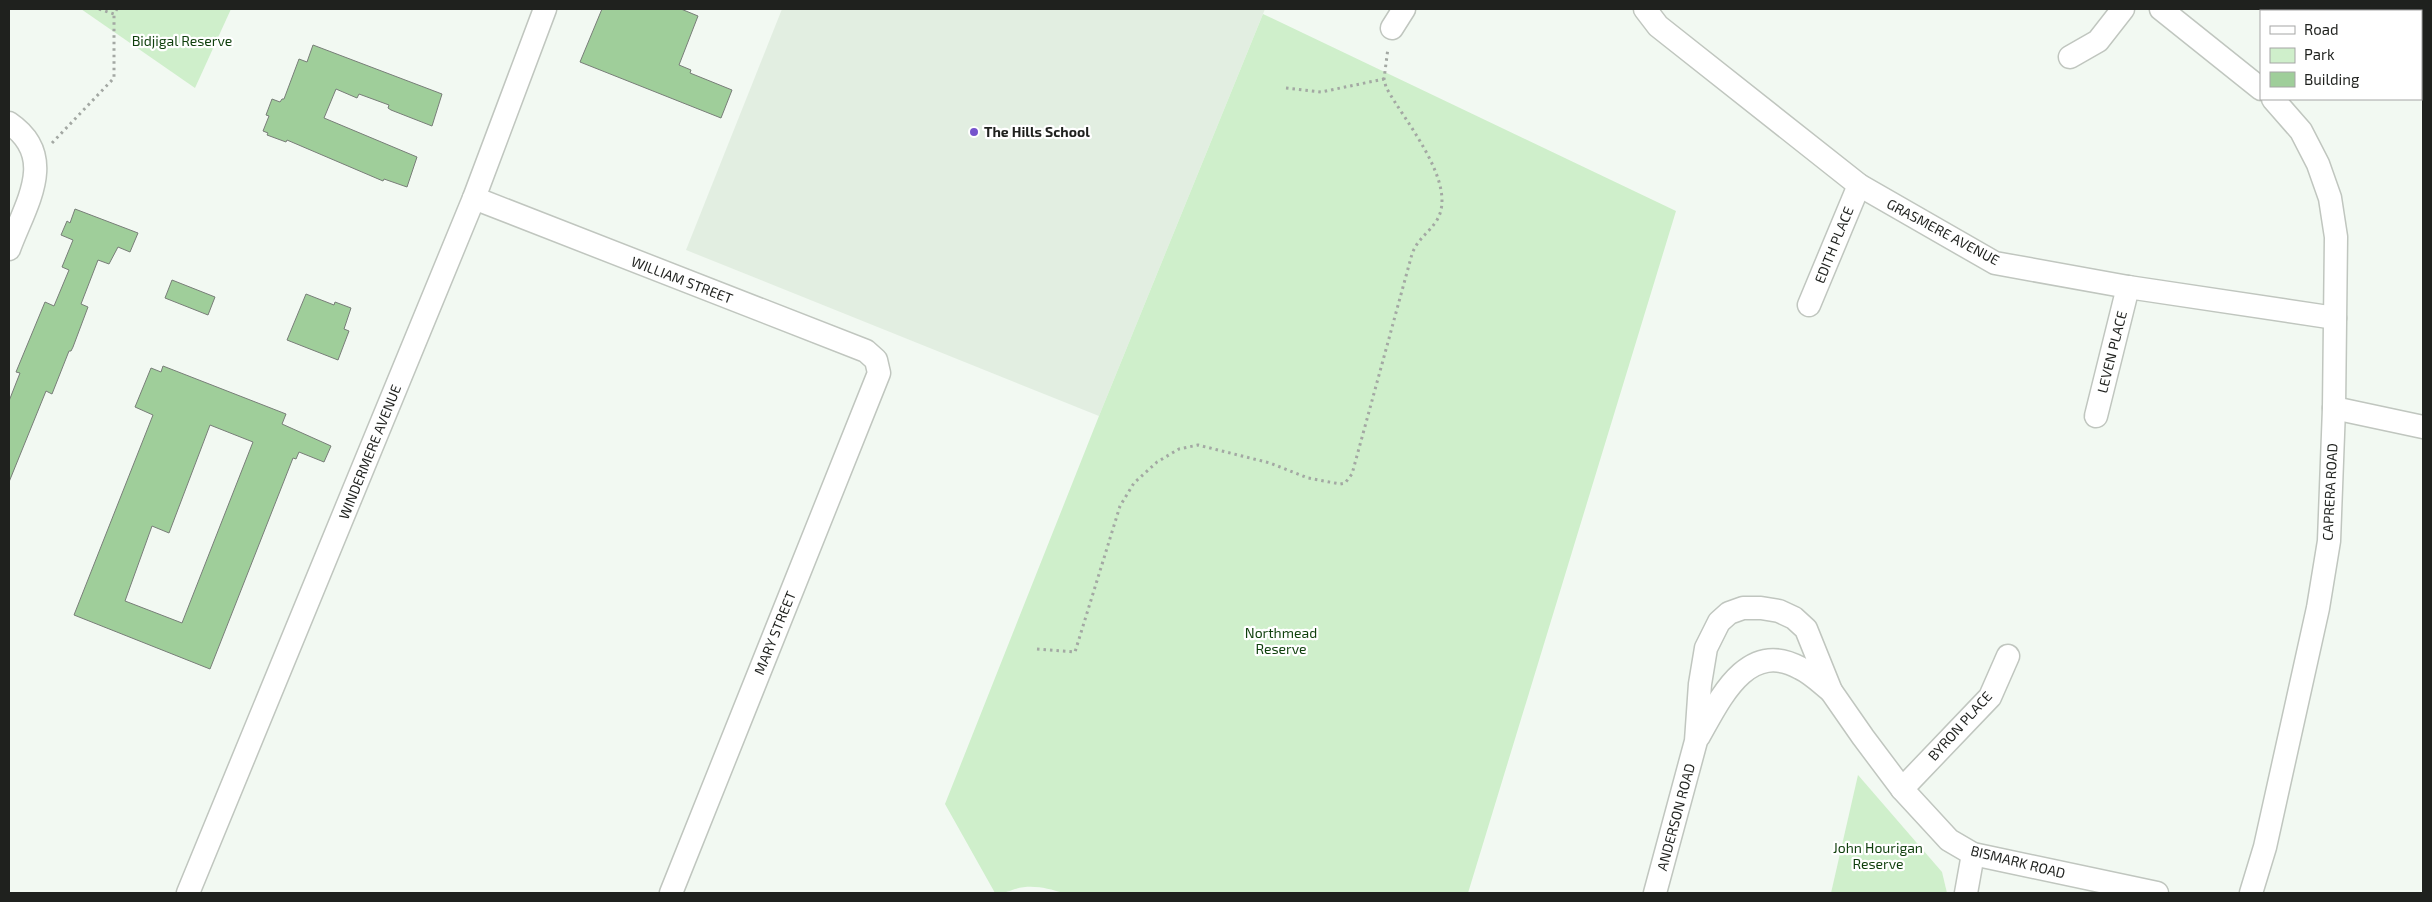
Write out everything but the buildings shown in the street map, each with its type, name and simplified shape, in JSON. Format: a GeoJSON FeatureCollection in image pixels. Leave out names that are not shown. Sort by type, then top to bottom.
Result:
{"type":"FeatureCollection","features":[{"type":"Feature","properties":{"kind":"street","name":"WINDERMERE AVENUE"},"geometry":{"type":"LineString","coordinates":[[188,893],[474,198],[545,9]]}},
{"type":"Feature","properties":{"kind":"street"},"geometry":{"type":"LineString","coordinates":[[1392,28],[1404,9]]}},
{"type":"Feature","properties":{"kind":"street","name":"GRASMERE AVENUE"},"geometry":{"type":"LineString","coordinates":[[1645,9],[1658,26],[1859,185],[1995,263],[2128,287],[2335,318]]}},
{"type":"Feature","properties":{"kind":"street"},"geometry":{"type":"LineString","coordinates":[[2070,57],[2098,41],[2123,9]]}},
{"type":"Feature","properties":{"kind":"street"},"geometry":{"type":"LineString","coordinates":[[2161,9],[2260,88]]}},
{"type":"Feature","properties":{"kind":"street","name":"CAPRERA ROAD"},"geometry":{"type":"LineString","coordinates":[[2251,893],[2265,847],[2318,608],[2329,541],[2334,408],[2336,237],[2330,198],[2318,164],[2301,130],[2274,100]]}},
{"type":"Feature","properties":{"kind":"street"},"geometry":{"type":"LineString","coordinates":[[9,123],[20,130],[31,146],[36,160],[36,176],[9,249]]}},
{"type":"Feature","properties":{"kind":"street","name":"EDITH PLACE"},"geometry":{"type":"LineString","coordinates":[[1809,305],[1859,185]]}},
{"type":"Feature","properties":{"kind":"street","name":"WILLIAM STREET"},"geometry":{"type":"LineString","coordinates":[[474,198],[866,351],[876,360],[878,373]]}},
{"type":"Feature","properties":{"kind":"street","name":"LEVEN PLACE"},"geometry":{"type":"LineString","coordinates":[[2096,416],[2128,287]]}},
{"type":"Feature","properties":{"kind":"street","name":"MARY STREET"},"geometry":{"type":"LineString","coordinates":[[671,893],[878,373]]}},
{"type":"Feature","properties":{"kind":"street"},"geometry":{"type":"LineString","coordinates":[[2334,408],[2423,427]]}},
{"type":"Feature","properties":{"kind":"street","name":"ANDERSON ROAD"},"geometry":{"type":"LineString","coordinates":[[1655,893],[1696,742],[1700,684],[1706,648],[1718,622],[1729,613],[1743,608],[1762,608],[1779,611],[1794,618],[1806,630],[1831,691],[1902,789]]}},
{"type":"Feature","properties":{"kind":"street","name":"BYRON PLACE"},"geometry":{"type":"LineString","coordinates":[[1902,789],[1990,697],[2008,656]]}},
{"type":"Feature","properties":{"kind":"street","name":"ANDERSON ROAD"},"geometry":{"type":"LineString","coordinates":[[1696,742],[1726,689],[1751,665],[1771,661],[1789,663],[1801,668],[1831,691]]}},
{"type":"Feature","properties":{"kind":"street","name":"BISMARK ROAD"},"geometry":{"type":"LineString","coordinates":[[1902,789],[1949,840],[1973,854],[2157,893]]}},
{"type":"Feature","properties":{"kind":"street"},"geometry":{"type":"LineString","coordinates":[[1966,893],[1973,854]]}},
{"type":"Feature","properties":{"kind":"path"},"geometry":{"type":"LineString","coordinates":[[99,9],[114,14]]}},
{"type":"Feature","properties":{"kind":"path"},"geometry":{"type":"LineString","coordinates":[[36,160],[114,78],[114,14],[117,9]]}},
{"type":"Feature","properties":{"kind":"path"},"geometry":{"type":"LineString","coordinates":[[1037,649],[1075,652],[1120,506],[1134,483],[1157,462],[1179,449],[1198,445],[1270,463],[1308,478],[1340,484],[1345,483],[1352,474],[1416,242],[1437,220],[1441,208],[1441,196],[1430,159],[1417,133],[1390,94],[1384,79],[1392,28]]}},
{"type":"Feature","properties":{"kind":"path"},"geometry":{"type":"LineString","coordinates":[[1286,88],[1321,92],[1384,79]]}},
{"type":"Feature","properties":{"kind":"shaded area","name":"The Hills School"},"geometry":{"type":"Polygon","coordinates":[[[782,9],[1265,9],[1099,416],[686,250],[782,9]]]}},
{"type":"Feature","properties":{"kind":"green space","name":"Bidjigal Reserve"},"geometry":{"type":"Polygon","coordinates":[[[81,9],[231,9],[195,88],[81,9]]]}},
{"type":"Feature","properties":{"kind":"green space","name":"Northmead Reserve"},"geometry":{"type":"Polygon","coordinates":[[[1263,14],[1676,211],[1468,893],[1063,893],[1033,887],[995,893],[945,804],[1099,416],[1263,14]]]}},
{"type":"Feature","properties":{"kind":"green space","name":"John Hourigan Reserve"},"geometry":{"type":"Polygon","coordinates":[[[1858,775],[1942,872],[1947,893],[1831,893],[1858,775]]]}},
{"type":"Feature","properties":{"kind":"place","name":"The Hills School"},"geometry":{"type":"Point","coordinates":[974,132]}}]}
